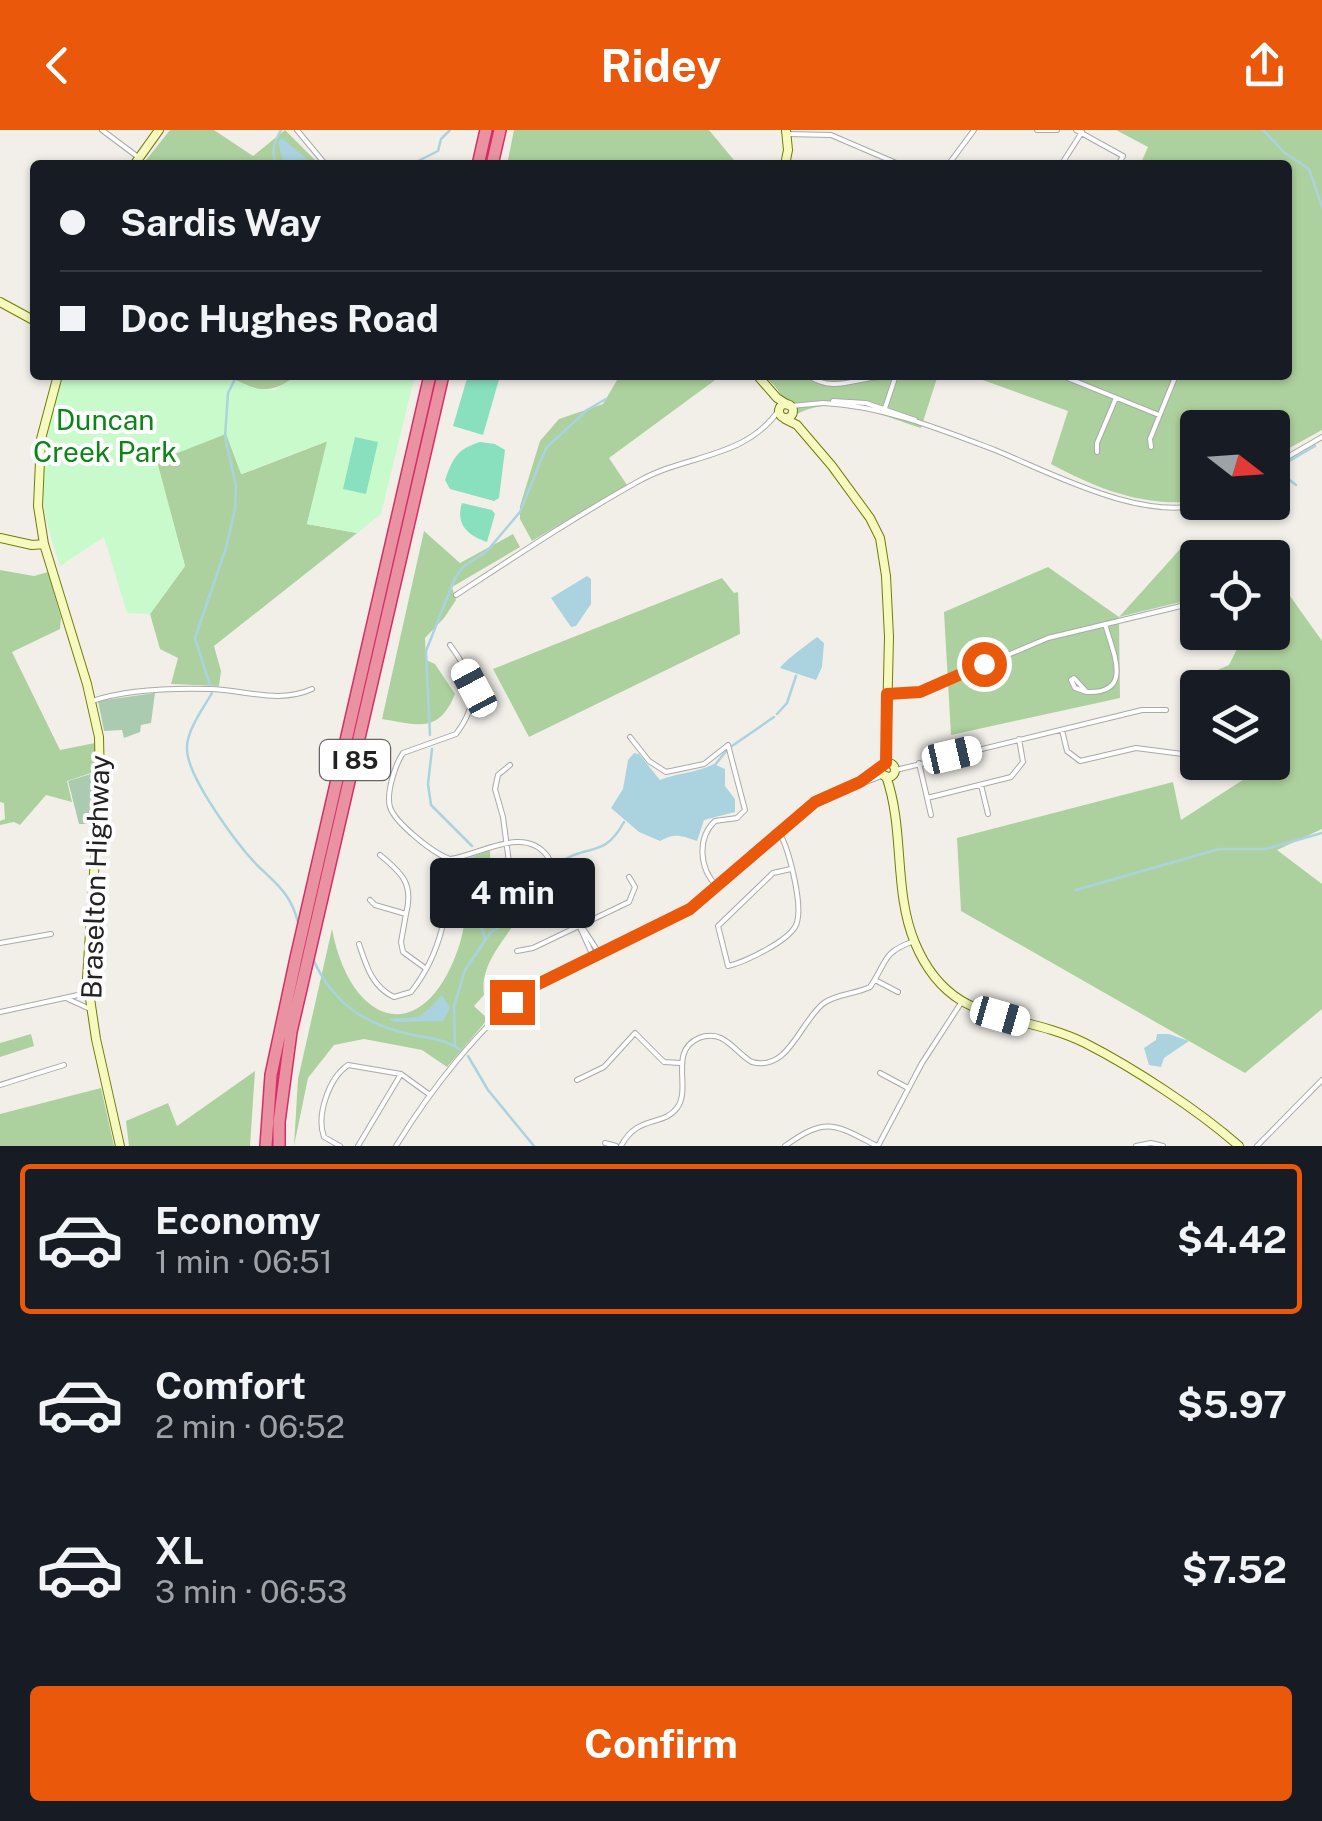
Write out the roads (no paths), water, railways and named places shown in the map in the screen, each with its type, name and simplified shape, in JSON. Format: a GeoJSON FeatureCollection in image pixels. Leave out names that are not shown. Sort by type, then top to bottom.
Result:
{"type":"FeatureCollection","features":[{"type":"Feature","properties":{"kind":"highway"},"geometry":{"type":"LineString","coordinates":[[479,160],[485,130]]}},
{"type":"Feature","properties":{"kind":"highway"},"geometry":{"type":"LineString","coordinates":[[493,160],[500,130]]}},
{"type":"Feature","properties":{"kind":"highway","name":"I 85"},"geometry":{"type":"LineString","coordinates":[[266,1146],[271,1076],[429,380]]}},
{"type":"Feature","properties":{"kind":"highway","name":"I 85"},"geometry":{"type":"LineString","coordinates":[[280,1146],[291,1032],[442,380]]}},
{"type":"Feature","properties":{"kind":"street"},"geometry":{"type":"LineString","coordinates":[[102,130],[135,160]]}},
{"type":"Feature","properties":{"kind":"street"},"geometry":{"type":"LineString","coordinates":[[137,160],[159,130]]}},
{"type":"Feature","properties":{"kind":"street"},"geometry":{"type":"LineString","coordinates":[[297,130],[322,160]]}},
{"type":"Feature","properties":{"kind":"street"},"geometry":{"type":"LineString","coordinates":[[952,160],[974,130]]}},
{"type":"Feature","properties":{"kind":"street"},"geometry":{"type":"LineString","coordinates":[[1037,130],[1057,130]]}},
{"type":"Feature","properties":{"kind":"street"},"geometry":{"type":"LineString","coordinates":[[1064,160],[1079,131],[1123,156],[1121,160]]}},
{"type":"Feature","properties":{"kind":"street"},"geometry":{"type":"LineString","coordinates":[[785,160],[787,132],[832,133],[890,160]]}},
{"type":"Feature","properties":{"kind":"street"},"geometry":{"type":"LineString","coordinates":[[0,302],[30,318]]}},
{"type":"Feature","properties":{"kind":"street","name":"Braselton Highway"},"geometry":{"type":"LineString","coordinates":[[57,380],[38,462],[38,506],[44,544],[92,700],[101,765],[88,993],[120,1146]]}},
{"type":"Feature","properties":{"kind":"street"},"geometry":{"type":"LineString","coordinates":[[761,380],[851,491],[880,538],[888,596],[889,770],[914,941],[945,990],[961,1003],[1084,1043],[1239,1146]]}},
{"type":"Feature","properties":{"kind":"street"},"geometry":{"type":"LineString","coordinates":[[817,380],[835,384],[869,380]]}},
{"type":"Feature","properties":{"kind":"street"},"geometry":{"type":"LineString","coordinates":[[884,410],[894,380]]}},
{"type":"Feature","properties":{"kind":"street"},"geometry":{"type":"LineString","coordinates":[[1072,380],[1159,415]]}},
{"type":"Feature","properties":{"kind":"street"},"geometry":{"type":"LineString","coordinates":[[1150,447],[1174,380]]}},
{"type":"Feature","properties":{"kind":"street"},"geometry":{"type":"LineString","coordinates":[[1097,452],[1116,398]]}},
{"type":"Feature","properties":{"kind":"street"},"geometry":{"type":"LineString","coordinates":[[456,594],[639,481],[739,446],[772,420],[805,405],[855,401],[924,424],[1112,499],[1180,506]]}},
{"type":"Feature","properties":{"kind":"street"},"geometry":{"type":"LineString","coordinates":[[1290,456],[1322,437]]}},
{"type":"Feature","properties":{"kind":"street"},"geometry":{"type":"LineString","coordinates":[[0,538],[44,544]]}},
{"type":"Feature","properties":{"kind":"street"},"geometry":{"type":"LineString","coordinates":[[887,694],[920,692],[1048,638],[1180,606]]}},
{"type":"Feature","properties":{"kind":"street"},"geometry":{"type":"LineString","coordinates":[[1087,692],[1103,692],[1113,686],[1117,677],[1105,624]]}},
{"type":"Feature","properties":{"kind":"street"},"geometry":{"type":"LineString","coordinates":[[450,645],[474,688],[473,702],[456,734],[402,753],[389,800],[394,815],[426,847],[450,859],[486,847],[532,842],[542,849],[596,955]]}},
{"type":"Feature","properties":{"kind":"street"},"geometry":{"type":"LineString","coordinates":[[92,700],[166,690],[215,689],[298,696],[312,689]]}},
{"type":"Feature","properties":{"kind":"street"},"geometry":{"type":"LineString","coordinates":[[396,1146],[430,1095],[512,1002],[530,988],[674,918],[815,802],[889,770],[1142,710],[1166,710]]}},
{"type":"Feature","properties":{"kind":"street"},"geometry":{"type":"LineString","coordinates":[[1062,730],[1068,751],[1080,760],[1136,748],[1180,754]]}},
{"type":"Feature","properties":{"kind":"street"},"geometry":{"type":"LineString","coordinates":[[630,737],[649,761],[666,772],[704,764],[728,745],[745,810],[737,818],[714,820],[706,831],[703,863],[717,886]]}},
{"type":"Feature","properties":{"kind":"street"},"geometry":{"type":"LineString","coordinates":[[927,798],[1017,773],[1023,762],[1019,740]]}},
{"type":"Feature","properties":{"kind":"street"},"geometry":{"type":"LineString","coordinates":[[916,764],[931,815]]}},
{"type":"Feature","properties":{"kind":"street"},"geometry":{"type":"LineString","coordinates":[[510,765],[498,775],[495,790],[512,885]]}},
{"type":"Feature","properties":{"kind":"street"},"geometry":{"type":"LineString","coordinates":[[981,785],[988,814]]}},
{"type":"Feature","properties":{"kind":"street"},"geometry":{"type":"LineString","coordinates":[[779,832],[787,845],[792,869],[798,912],[794,929],[748,960],[728,966],[718,926],[773,873],[792,869]]}},
{"type":"Feature","properties":{"kind":"street"},"geometry":{"type":"LineString","coordinates":[[380,855],[405,878],[410,898],[401,942],[403,952],[425,968]]}},
{"type":"Feature","properties":{"kind":"street"},"geometry":{"type":"LineString","coordinates":[[360,944],[368,971],[380,989],[394,997],[411,992],[444,927],[450,859]]}},
{"type":"Feature","properties":{"kind":"street"},"geometry":{"type":"LineString","coordinates":[[517,951],[533,948],[629,902],[635,887],[629,876]]}},
{"type":"Feature","properties":{"kind":"street"},"geometry":{"type":"LineString","coordinates":[[370,900],[374,905],[406,914]]}},
{"type":"Feature","properties":{"kind":"street"},"geometry":{"type":"LineString","coordinates":[[0,943],[51,934]]}},
{"type":"Feature","properties":{"kind":"street"},"geometry":{"type":"LineString","coordinates":[[605,1143],[619,1146],[642,1123],[677,1108],[681,1096],[680,1063],[691,1042],[703,1036],[721,1038],[758,1065],[775,1061],[826,1001],[860,992],[876,980],[885,956],[892,949],[914,941]]}},
{"type":"Feature","properties":{"kind":"street"},"geometry":{"type":"LineString","coordinates":[[876,980],[898,992]]}},
{"type":"Feature","properties":{"kind":"street"},"geometry":{"type":"LineString","coordinates":[[0,1012],[88,993]]}},
{"type":"Feature","properties":{"kind":"street"},"geometry":{"type":"LineString","coordinates":[[68,1000],[90,1009]]}},
{"type":"Feature","properties":{"kind":"street"},"geometry":{"type":"LineString","coordinates":[[785,1146],[823,1125],[841,1128],[878,1146],[908,1088],[961,1003]]}},
{"type":"Feature","properties":{"kind":"street"},"geometry":{"type":"LineString","coordinates":[[577,1080],[604,1066],[635,1033],[664,1062],[680,1063]]}},
{"type":"Feature","properties":{"kind":"street"},"geometry":{"type":"LineString","coordinates":[[340,1146],[324,1137],[320,1124],[335,1075],[354,1064],[401,1074],[430,1095]]}},
{"type":"Feature","properties":{"kind":"street"},"geometry":{"type":"LineString","coordinates":[[0,1085],[64,1065]]}},
{"type":"Feature","properties":{"kind":"street"},"geometry":{"type":"LineString","coordinates":[[880,1073],[908,1088]]}},
{"type":"Feature","properties":{"kind":"street"},"geometry":{"type":"LineString","coordinates":[[358,1146],[401,1074]]}},
{"type":"Feature","properties":{"kind":"street"},"geometry":{"type":"LineString","coordinates":[[1257,1146],[1322,1080]]}},
{"type":"Feature","properties":{"kind":"street"},"geometry":{"type":"LineString","coordinates":[[1136,1146],[1151,1142],[1163,1146]]}},
{"type":"Feature","properties":{"kind":"water"},"geometry":{"type":"Polygon","coordinates":[[[282,138],[308,160],[283,160],[278,142],[282,138]]]}},
{"type":"Feature","properties":{"kind":"water"},"geometry":{"type":"Polygon","coordinates":[[[587,576],[591,579],[591,604],[576,626],[571,627],[551,598],[587,576]]]}},
{"type":"Feature","properties":{"kind":"water"},"geometry":{"type":"Polygon","coordinates":[[[817,637],[824,643],[822,667],[816,680],[780,668],[791,657],[817,637]]]}},
{"type":"Feature","properties":{"kind":"water"},"geometry":{"type":"Polygon","coordinates":[[[634,753],[660,780],[714,764],[725,769],[725,786],[735,799],[735,812],[704,820],[697,841],[674,836],[660,841],[639,832],[611,808],[623,789],[628,760],[634,753]]]}},
{"type":"Feature","properties":{"kind":"water"},"geometry":{"type":"Polygon","coordinates":[[[442,995],[450,1008],[443,1021],[388,1019],[418,1016],[442,995]]]}},
{"type":"Feature","properties":{"kind":"water"},"geometry":{"type":"Polygon","coordinates":[[[1157,1034],[1189,1041],[1164,1058],[1161,1067],[1149,1065],[1144,1048],[1156,1040],[1157,1034]]]}},
{"type":"Feature","properties":{"kind":"waterway"},"geometry":{"type":"LineString","coordinates":[[275,160],[274,147],[281,130]]}},
{"type":"Feature","properties":{"kind":"waterway"},"geometry":{"type":"LineString","coordinates":[[420,160],[438,151],[441,139],[450,130]]}},
{"type":"Feature","properties":{"kind":"waterway"},"geometry":{"type":"LineString","coordinates":[[1263,130],[1285,153],[1309,169],[1322,207]]}},
{"type":"Feature","properties":{"kind":"waterway"},"geometry":{"type":"LineString","coordinates":[[210,685],[195,638],[235,509],[236,486],[225,437],[228,393],[234,380]]}},
{"type":"Feature","properties":{"kind":"waterway"},"geometry":{"type":"LineString","coordinates":[[430,735],[426,651],[455,578],[463,567],[487,551],[520,512],[546,448],[587,410],[606,399]]}},
{"type":"Feature","properties":{"kind":"waterway"},"geometry":{"type":"LineString","coordinates":[[1290,461],[1315,446]]}},
{"type":"Feature","properties":{"kind":"waterway"},"geometry":{"type":"LineString","coordinates":[[1290,480],[1296,485]]}},
{"type":"Feature","properties":{"kind":"waterway"},"geometry":{"type":"LineString","coordinates":[[777,714],[787,703],[796,676]]}},
{"type":"Feature","properties":{"kind":"waterway"},"geometry":{"type":"LineString","coordinates":[[212,693],[189,735],[189,761],[215,811],[250,857],[283,891],[298,922]]}},
{"type":"Feature","properties":{"kind":"waterway"},"geometry":{"type":"LineString","coordinates":[[732,746],[774,717]]}},
{"type":"Feature","properties":{"kind":"waterway"},"geometry":{"type":"LineString","coordinates":[[432,749],[428,784],[431,805],[472,846]]}},
{"type":"Feature","properties":{"kind":"waterway"},"geometry":{"type":"LineString","coordinates":[[715,765],[727,750]]}},
{"type":"Feature","properties":{"kind":"waterway"},"geometry":{"type":"LineString","coordinates":[[557,864],[609,842],[624,822]]}},
{"type":"Feature","properties":{"kind":"waterway"},"geometry":{"type":"LineString","coordinates":[[1076,890],[1219,849],[1266,849],[1322,833]]}},
{"type":"Feature","properties":{"kind":"waterway"},"geometry":{"type":"LineString","coordinates":[[474,857],[478,874],[475,909],[485,938]]}},
{"type":"Feature","properties":{"kind":"waterway"},"geometry":{"type":"LineString","coordinates":[[455,1044],[454,1006],[465,970],[491,932],[531,909],[551,870]]}},
{"type":"Feature","properties":{"kind":"waterway"},"geometry":{"type":"LineString","coordinates":[[313,959],[331,990],[355,1012],[384,1027],[442,1041],[463,1052]]}},
{"type":"Feature","properties":{"kind":"waterway"},"geometry":{"type":"LineString","coordinates":[[468,1056],[488,1090],[534,1146]]}},
{"type":"Feature","properties":{"kind":"park label","name":"Duncan Creek Park"},"geometry":{"type":"Point","coordinates":[105,435]}}]}
